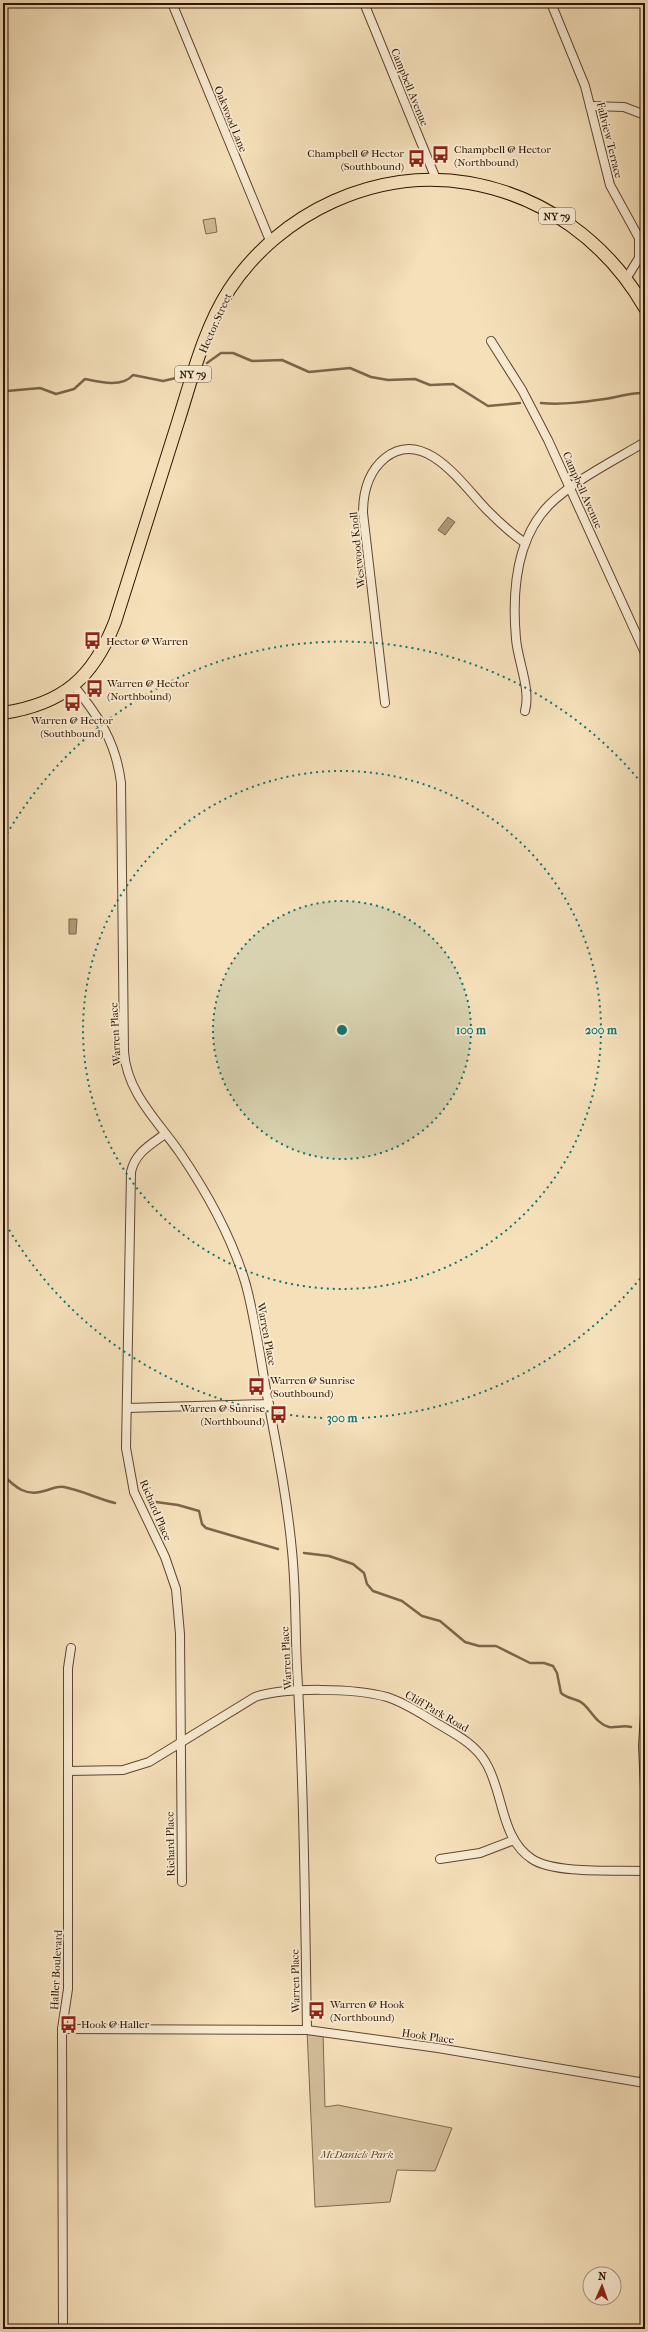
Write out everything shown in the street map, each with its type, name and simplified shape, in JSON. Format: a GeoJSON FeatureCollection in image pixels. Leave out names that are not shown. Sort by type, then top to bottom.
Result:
{"type":"FeatureCollection","features":[{"type":"Feature","properties":{"kind":"main road","name":"Hector Street"},"geometry":{"type":"LineString","coordinates":[[74,686],[97,660],[106,644],[115,622],[194,374],[217,314],[228,291],[244,270],[271,243],[304,218],[347,196],[391,183],[436,179],[500,190],[537,204],[582,234],[606,255],[626,279],[645,308]]}},
{"type":"Feature","properties":{"kind":"main road","name":"NY 79"},"geometry":{"type":"LineString","coordinates":[[3,713],[39,705],[55,698],[74,686]]}},
{"type":"Feature","properties":{"kind":"street","name":"Oakwood Lane"},"geometry":{"type":"LineString","coordinates":[[172,3],[271,243]]}},
{"type":"Feature","properties":{"kind":"street","name":"Campbell Avenue"},"geometry":{"type":"LineString","coordinates":[[364,3],[436,179]]}},
{"type":"Feature","properties":{"kind":"street","name":"Fallview Terrace"},"geometry":{"type":"LineString","coordinates":[[551,3],[585,86],[610,185],[639,238],[639,258],[626,279]]}},
{"type":"Feature","properties":{"kind":"street"},"geometry":{"type":"LineString","coordinates":[[590,106],[624,107],[645,114]]}},
{"type":"Feature","properties":{"kind":"street","name":"Campbell Avenue"},"geometry":{"type":"LineString","coordinates":[[491,341],[522,390],[571,488],[645,653]]}},
{"type":"Feature","properties":{"kind":"street"},"geometry":{"type":"LineString","coordinates":[[525,711],[527,697],[518,653],[514,611],[518,567],[526,543],[540,515],[571,488],[645,442]]}},
{"type":"Feature","properties":{"kind":"street","name":"Westwood Knoll"},"geometry":{"type":"LineString","coordinates":[[385,703],[363,513],[363,501],[368,481],[379,464],[387,457],[402,450],[410,449],[429,454],[447,466],[488,511],[526,543]]}},
{"type":"Feature","properties":{"kind":"street","name":"Warren Place"},"geometry":{"type":"LineString","coordinates":[[74,686],[102,724],[118,762],[122,796],[125,1060],[134,1089],[203,1188],[218,1216],[235,1254],[251,1307],[269,1404],[292,1553],[299,1690],[307,2030]]}},
{"type":"Feature","properties":{"kind":"street","name":"Richard Place"},"geometry":{"type":"LineString","coordinates":[[165,1134],[140,1152],[132,1165],[131,1172],[126,1448],[132,1484],[165,1557],[176,1588],[180,1634],[182,1882]]}},
{"type":"Feature","properties":{"kind":"street"},"geometry":{"type":"LineString","coordinates":[[127,1408],[269,1404]]}},
{"type":"Feature","properties":{"kind":"street","name":"Haller Boulevard"},"geometry":{"type":"LineString","coordinates":[[63,2329],[62,2030],[68,1989],[68,1684],[71,1648]]}},
{"type":"Feature","properties":{"kind":"street","name":"Cliff Park Road"},"geometry":{"type":"LineString","coordinates":[[69,1771],[123,1770],[138,1767],[180,1744],[255,1697],[278,1691],[299,1690],[364,1692],[387,1697],[413,1708],[466,1740],[482,1757],[493,1775],[508,1828],[514,1840],[524,1853],[543,1864],[563,1868],[645,1871]]}},
{"type":"Feature","properties":{"kind":"street"},"geometry":{"type":"LineString","coordinates":[[645,1714],[643,1746],[645,1789]]}},
{"type":"Feature","properties":{"kind":"street"},"geometry":{"type":"LineString","coordinates":[[440,1859],[480,1853],[514,1840]]}},
{"type":"Feature","properties":{"kind":"street","name":"Hook Place"},"geometry":{"type":"LineString","coordinates":[[62,2030],[307,2030],[438,2048],[644,2083]]}},
{"type":"Feature","properties":{"kind":"street"},"geometry":{"type":"LineString","coordinates":[[644,2083],[645,2074]]}},
{"type":"Feature","properties":{"kind":"green space"},"geometry":{"type":"Polygon","coordinates":[[[215,218],[217,232],[206,234],[203,220],[215,218]]]}},
{"type":"Feature","properties":{"kind":"green space","name":"McDaniels Park"},"geometry":{"type":"Polygon","coordinates":[[[307,2030],[323,2032],[325,2107],[338,2105],[452,2128],[435,2171],[397,2170],[390,2202],[315,2207],[307,2030]]]}},
{"type":"Feature","properties":{"kind":"shaded area"},"geometry":{"type":"Polygon","coordinates":[[[448,517],[455,522],[445,535],[438,530],[448,517]]]}},
{"type":"Feature","properties":{"kind":"shaded area"},"geometry":{"type":"Polygon","coordinates":[[[69,919],[77,919],[76,934],[69,934],[69,919]]]}},
{"type":"Feature","properties":{"kind":"waterway"},"geometry":{"type":"LineString","coordinates":[[207,363],[221,353],[233,353],[252,361],[282,360],[309,372],[350,368],[371,377],[388,380],[415,379],[430,385],[453,384],[488,406],[520,403]]}},
{"type":"Feature","properties":{"kind":"waterway"},"geometry":{"type":"LineString","coordinates":[[7,391],[40,388],[56,394],[74,389],[85,379],[117,383],[123,382],[133,375],[163,381],[176,378]]}},
{"type":"Feature","properties":{"kind":"waterway"},"geometry":{"type":"LineString","coordinates":[[541,403],[557,404],[581,402],[635,393],[645,393]]}},
{"type":"Feature","properties":{"kind":"waterway"},"geometry":{"type":"LineString","coordinates":[[3,1475],[16,1487],[26,1492],[38,1493],[56,1487],[64,1487],[115,1503]]}},
{"type":"Feature","properties":{"kind":"waterway"},"geometry":{"type":"LineString","coordinates":[[156,1502],[178,1505],[199,1511],[202,1524],[206,1528],[278,1549]]}},
{"type":"Feature","properties":{"kind":"waterway"},"geometry":{"type":"LineString","coordinates":[[304,1553],[329,1556],[353,1564],[364,1573],[367,1584],[373,1591],[402,1601],[422,1616],[440,1621],[465,1642],[479,1646],[496,1646],[530,1663],[544,1663],[553,1666],[557,1673],[561,1693],[583,1703],[599,1722],[604,1725],[609,1727],[631,1727]]}},
{"type":"Feature","properties":{"kind":"place","name":"Champbell @ Hector (Northbound)"},"geometry":{"type":"Point","coordinates":[441,155]}},
{"type":"Feature","properties":{"kind":"place","name":"Champbell @ Hector (Southbound)"},"geometry":{"type":"Point","coordinates":[417,159]}},
{"type":"Feature","properties":{"kind":"place","name":"Hector @ Warren"},"geometry":{"type":"Point","coordinates":[93,641]}},
{"type":"Feature","properties":{"kind":"place","name":"Warren @ Hector (Northbound)"},"geometry":{"type":"Point","coordinates":[94,689]}},
{"type":"Feature","properties":{"kind":"place","name":"Warren @ Hector (Southbound)"},"geometry":{"type":"Point","coordinates":[72,702]}},
{"type":"Feature","properties":{"kind":"place","name":"Warren @ Sunrise (Southbound)"},"geometry":{"type":"Point","coordinates":[257,1386]}},
{"type":"Feature","properties":{"kind":"place","name":"Warren @ Sunrise (Northbound)"},"geometry":{"type":"Point","coordinates":[278,1414]}},
{"type":"Feature","properties":{"kind":"place","name":"Warren @ Hook (Northbound)"},"geometry":{"type":"Point","coordinates":[317,2010]}},
{"type":"Feature","properties":{"kind":"place","name":"Hook @ Haller"},"geometry":{"type":"Point","coordinates":[68,2024]}}]}
